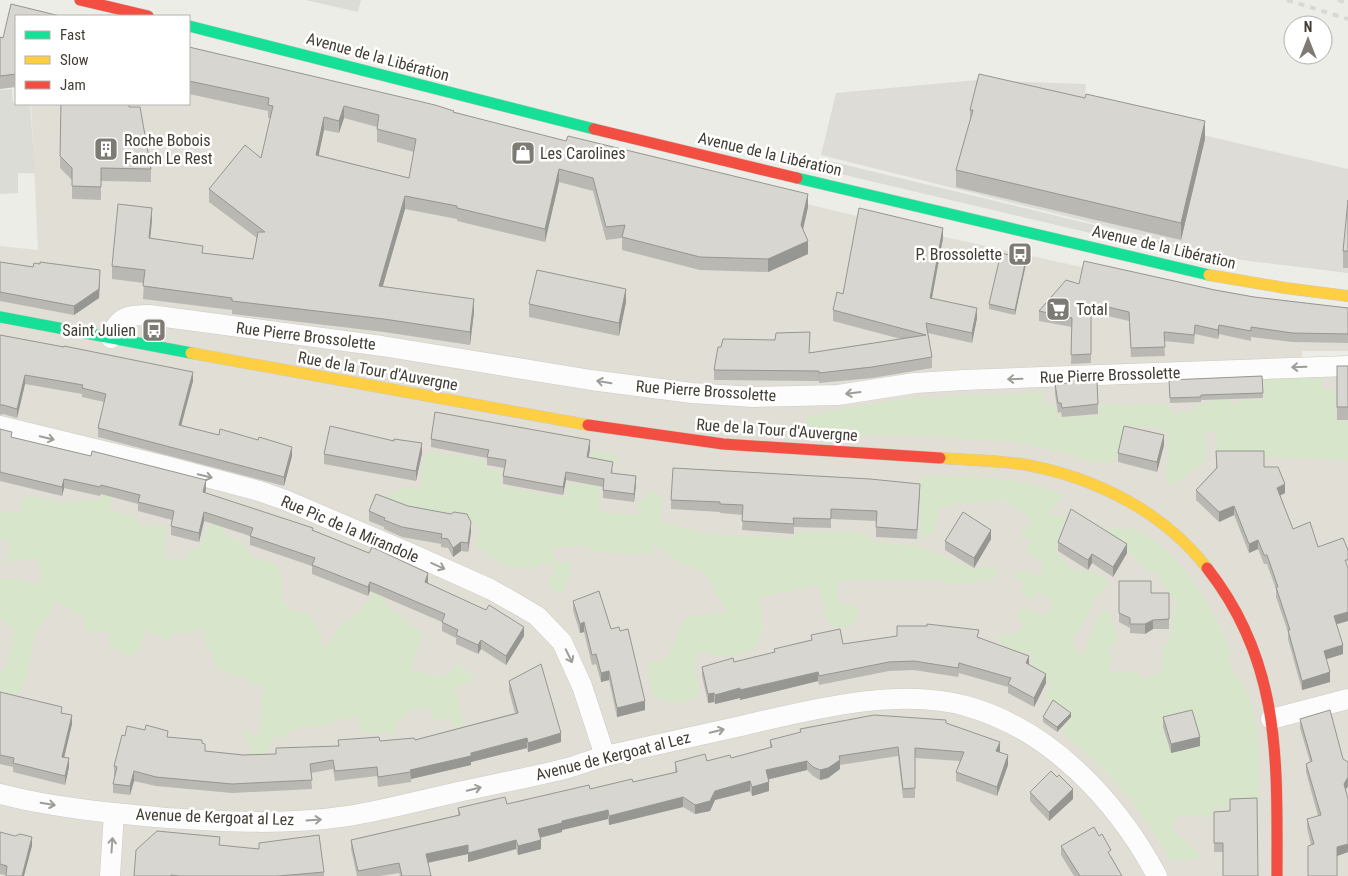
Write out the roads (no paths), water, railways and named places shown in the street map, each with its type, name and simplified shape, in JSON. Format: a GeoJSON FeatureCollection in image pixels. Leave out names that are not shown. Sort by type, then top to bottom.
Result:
{"type":"FeatureCollection","features":[{"type":"Feature","properties":{"kind":"street"},"geometry":{"type":"LineString","coordinates":[[80,0],[144,15]]}},
{"type":"Feature","properties":{"kind":"street","name":"Avenue de la Libération"},"geometry":{"type":"LineString","coordinates":[[190,26],[569,123],[1195,273],[1284,288],[1348,296]]}},
{"type":"Feature","properties":{"kind":"street","name":"Rue Pierre Brossolette"},"geometry":{"type":"LineString","coordinates":[[111,338],[113,330],[120,320],[136,315],[150,315],[382,346],[645,388],[753,397],[838,395],[915,384],[964,380],[1348,366]]}},
{"type":"Feature","properties":{"kind":"street","name":"Rue de la Tour d'Auvergne"},"geometry":{"type":"LineString","coordinates":[[0,317],[649,435],[746,446],[964,459],[1014,464],[1034,467],[1071,477],[1110,492],[1151,516],[1180,538],[1221,586],[1245,631],[1263,681],[1271,719],[1276,762],[1277,876]]}},
{"type":"Feature","properties":{"kind":"street","name":"Rue Pic de la Mirandole"},"geometry":{"type":"LineString","coordinates":[[0,426],[259,491],[285,500],[490,589],[537,616],[562,642],[582,686],[605,756]]}},
{"type":"Feature","properties":{"kind":"street","name":"Avenue de Kergoat al Lez"},"geometry":{"type":"LineString","coordinates":[[0,794],[40,803],[114,813],[227,821],[321,819],[350,816],[413,803],[570,767],[605,756],[837,706],[908,698],[927,699],[964,705],[985,712],[1009,722],[1041,741],[1090,784],[1120,819],[1147,856],[1157,876]]}},
{"type":"Feature","properties":{"kind":"street"},"geometry":{"type":"LineString","coordinates":[[1271,719],[1348,699]]}},
{"type":"Feature","properties":{"kind":"street"},"geometry":{"type":"LineString","coordinates":[[110,876],[114,813]]}},
{"type":"Feature","properties":{"kind":"railway"},"geometry":{"type":"LineString","coordinates":[[1287,0],[1348,19]]}},
{"type":"Feature","properties":{"kind":"railway"},"geometry":{"type":"LineString","coordinates":[[1338,0],[1348,3]]}},
{"type":"Feature","properties":{"kind":"place","name":"Roche Bobois Fanch Le Rest"},"geometry":{"type":"Point","coordinates":[106,149]}},
{"type":"Feature","properties":{"kind":"place","name":"Les Carolines"},"geometry":{"type":"Point","coordinates":[523,153]}},
{"type":"Feature","properties":{"kind":"place","name":"P. Brossolette"},"geometry":{"type":"Point","coordinates":[1020,254]}},
{"type":"Feature","properties":{"kind":"place","name":"Total"},"geometry":{"type":"Point","coordinates":[1058,309]}},
{"type":"Feature","properties":{"kind":"place","name":"Saint Julien"},"geometry":{"type":"Point","coordinates":[154,330]}}]}
